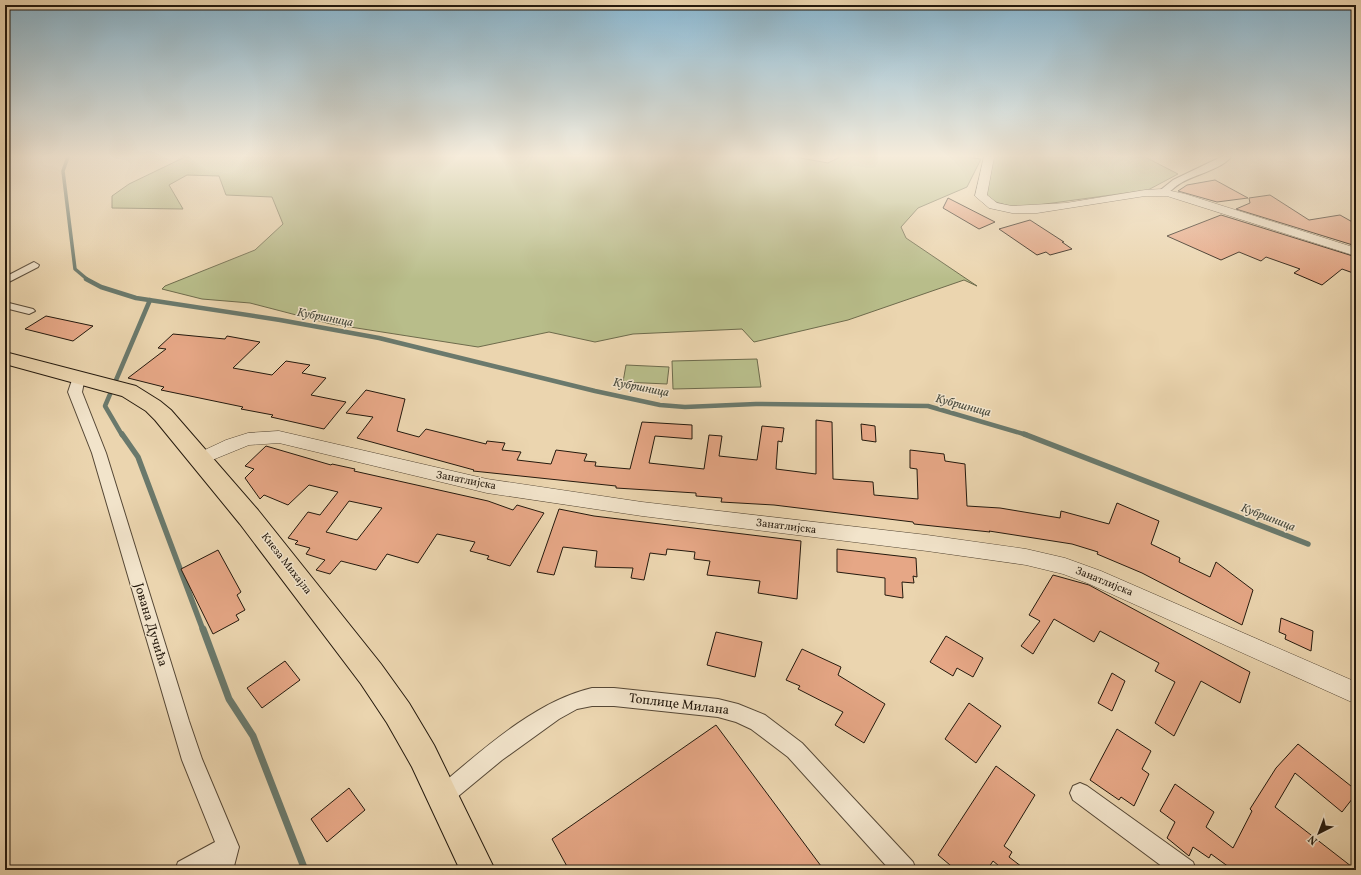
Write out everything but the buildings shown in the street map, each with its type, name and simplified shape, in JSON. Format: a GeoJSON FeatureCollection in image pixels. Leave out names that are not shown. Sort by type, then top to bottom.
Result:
{"type":"FeatureCollection","features":[{"type":"Feature","properties":{"kind":"main road","name":"Кнеза Михајла"},"geometry":{"type":"LineString","coordinates":[[5,358],[129,391],[153,406],[250,517],[371,674],[398,714],[443,796],[478,870]]}},
{"type":"Feature","properties":{"kind":"street"},"geometry":{"type":"LineString","coordinates":[[983,198],[990,204],[1006,209],[1034,211],[1123,198]]}},
{"type":"Feature","properties":{"kind":"street"},"geometry":{"type":"LineString","coordinates":[[1182,198],[1356,252]]}},
{"type":"Feature","properties":{"kind":"street"},"geometry":{"type":"LineString","coordinates":[[5,281],[34,265]]}},
{"type":"Feature","properties":{"kind":"street"},"geometry":{"type":"LineString","coordinates":[[5,305],[29,311]]}},
{"type":"Feature","properties":{"kind":"street","name":"Јована Дучића"},"geometry":{"type":"LineString","coordinates":[[87,379],[75,392],[99,453],[192,760],[228,847]]}},
{"type":"Feature","properties":{"kind":"street","name":"Занатлијска"},"geometry":{"type":"LineString","coordinates":[[200,458],[232,444],[248,439],[279,437],[405,468],[487,486],[642,509],[927,542],[1026,557],[1065,566],[1094,577],[1356,693]]}},
{"type":"Feature","properties":{"kind":"street","name":"Топлице Милана"},"geometry":{"type":"LineString","coordinates":[[443,796],[495,753],[552,712],[574,701],[592,697],[614,697],[718,708],[738,713],[758,722],[795,750],[905,870]]}},
{"type":"Feature","properties":{"kind":"street"},"geometry":{"type":"LineString","coordinates":[[1080,793],[1185,870]]}},
{"type":"Feature","properties":{"kind":"street"},"geometry":{"type":"LineString","coordinates":[[186,870],[228,847]]}},
{"type":"Feature","properties":{"kind":"street"},"geometry":{"type":"LineString","coordinates":[[222,870],[228,847]]}},
{"type":"Feature","properties":{"kind":"green space"},"geometry":{"type":"Polygon","coordinates":[[[112,198],[176,198],[183,209],[112,208],[112,198]]]}},
{"type":"Feature","properties":{"kind":"green space"},"geometry":{"type":"Polygon","coordinates":[[[272,198],[942,198],[918,208],[901,227],[906,238],[977,286],[964,280],[848,320],[754,342],[742,329],[633,334],[595,342],[549,332],[478,347],[331,324],[250,303],[202,299],[162,289],[165,286],[255,250],[283,224],[272,198]]]}},
{"type":"Feature","properties":{"kind":"green space"},"geometry":{"type":"Polygon","coordinates":[[[988,198],[1091,198],[1016,208],[989,200],[988,198]]]}},
{"type":"Feature","properties":{"kind":"green space"},"geometry":{"type":"Polygon","coordinates":[[[757,359],[761,387],[673,389],[672,361],[757,359]]]}},
{"type":"Feature","properties":{"kind":"green space"},"geometry":{"type":"Polygon","coordinates":[[[626,365],[669,367],[667,384],[623,382],[626,365]]]}},
{"type":"Feature","properties":{"kind":"waterway","name":"Кубршница"},"geometry":{"type":"LineString","coordinates":[[66,198],[75,269],[88,280]]}},
{"type":"Feature","properties":{"kind":"waterway","name":"Кубршница"},"geometry":{"type":"LineString","coordinates":[[86,279],[101,287],[136,298],[150,300]]}},
{"type":"Feature","properties":{"kind":"waterway"},"geometry":{"type":"LineString","coordinates":[[122,435],[105,406],[150,300]]}},
{"type":"Feature","properties":{"kind":"waterway","name":"Кубршница"},"geometry":{"type":"LineString","coordinates":[[150,300],[280,320],[379,338],[595,391],[660,405],[685,407],[756,404],[928,406],[1025,434]]}},
{"type":"Feature","properties":{"kind":"waterway"},"geometry":{"type":"LineString","coordinates":[[122,434],[138,457],[203,630]]}},
{"type":"Feature","properties":{"kind":"waterway","name":"Кубршница"},"geometry":{"type":"LineString","coordinates":[[1025,434],[1308,544]]}},
{"type":"Feature","properties":{"kind":"waterway"},"geometry":{"type":"LineString","coordinates":[[203,629],[229,699],[253,736],[305,870]]}}]}
